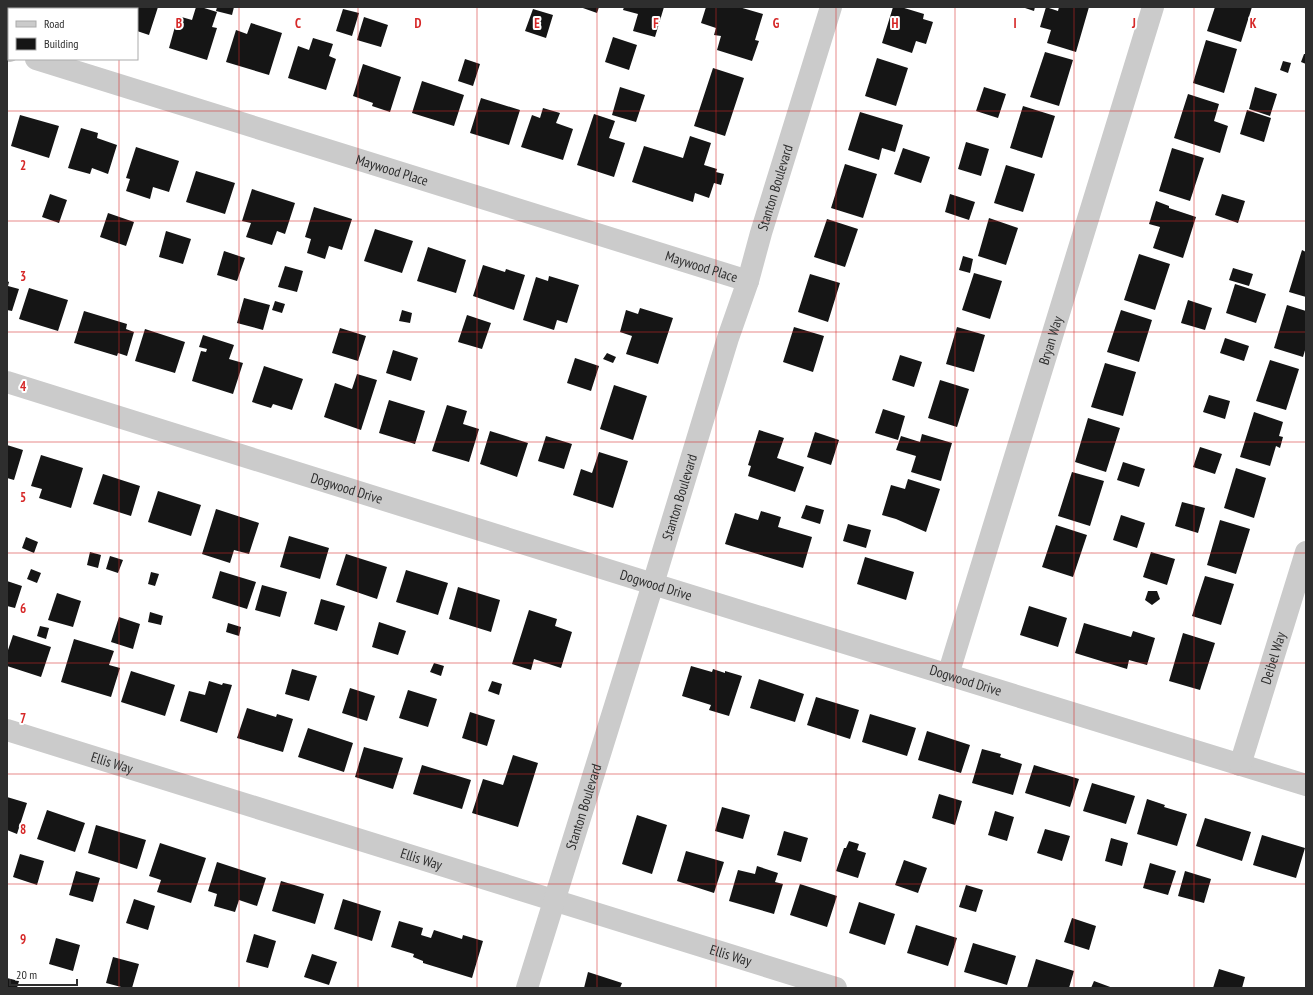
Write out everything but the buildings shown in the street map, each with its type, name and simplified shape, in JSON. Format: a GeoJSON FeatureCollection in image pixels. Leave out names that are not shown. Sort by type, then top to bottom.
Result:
{"type":"FeatureCollection","features":[{"type":"Feature","properties":{"kind":"street","name":"Stanton Boulevard"},"geometry":{"type":"LineString","coordinates":[[527,988],[654,584],[728,338],[748,281],[763,225],[831,7]]}},
{"type":"Feature","properties":{"kind":"street","name":"Bryan Way"},"geometry":{"type":"LineString","coordinates":[[948,675],[1153,7]]}},
{"type":"Feature","properties":{"kind":"street","name":"Maywood Place"},"geometry":{"type":"LineString","coordinates":[[39,60],[748,281]]}},
{"type":"Feature","properties":{"kind":"street","name":"Dogwood Drive"},"geometry":{"type":"LineString","coordinates":[[7,382],[654,584],[1306,785]]}},
{"type":"Feature","properties":{"kind":"street","name":"Deibel Way"},"geometry":{"type":"LineString","coordinates":[[1240,765],[1306,552]]}},
{"type":"Feature","properties":{"kind":"street","name":"Ellis Way"},"geometry":{"type":"LineString","coordinates":[[7,730],[836,988]]}}]}
